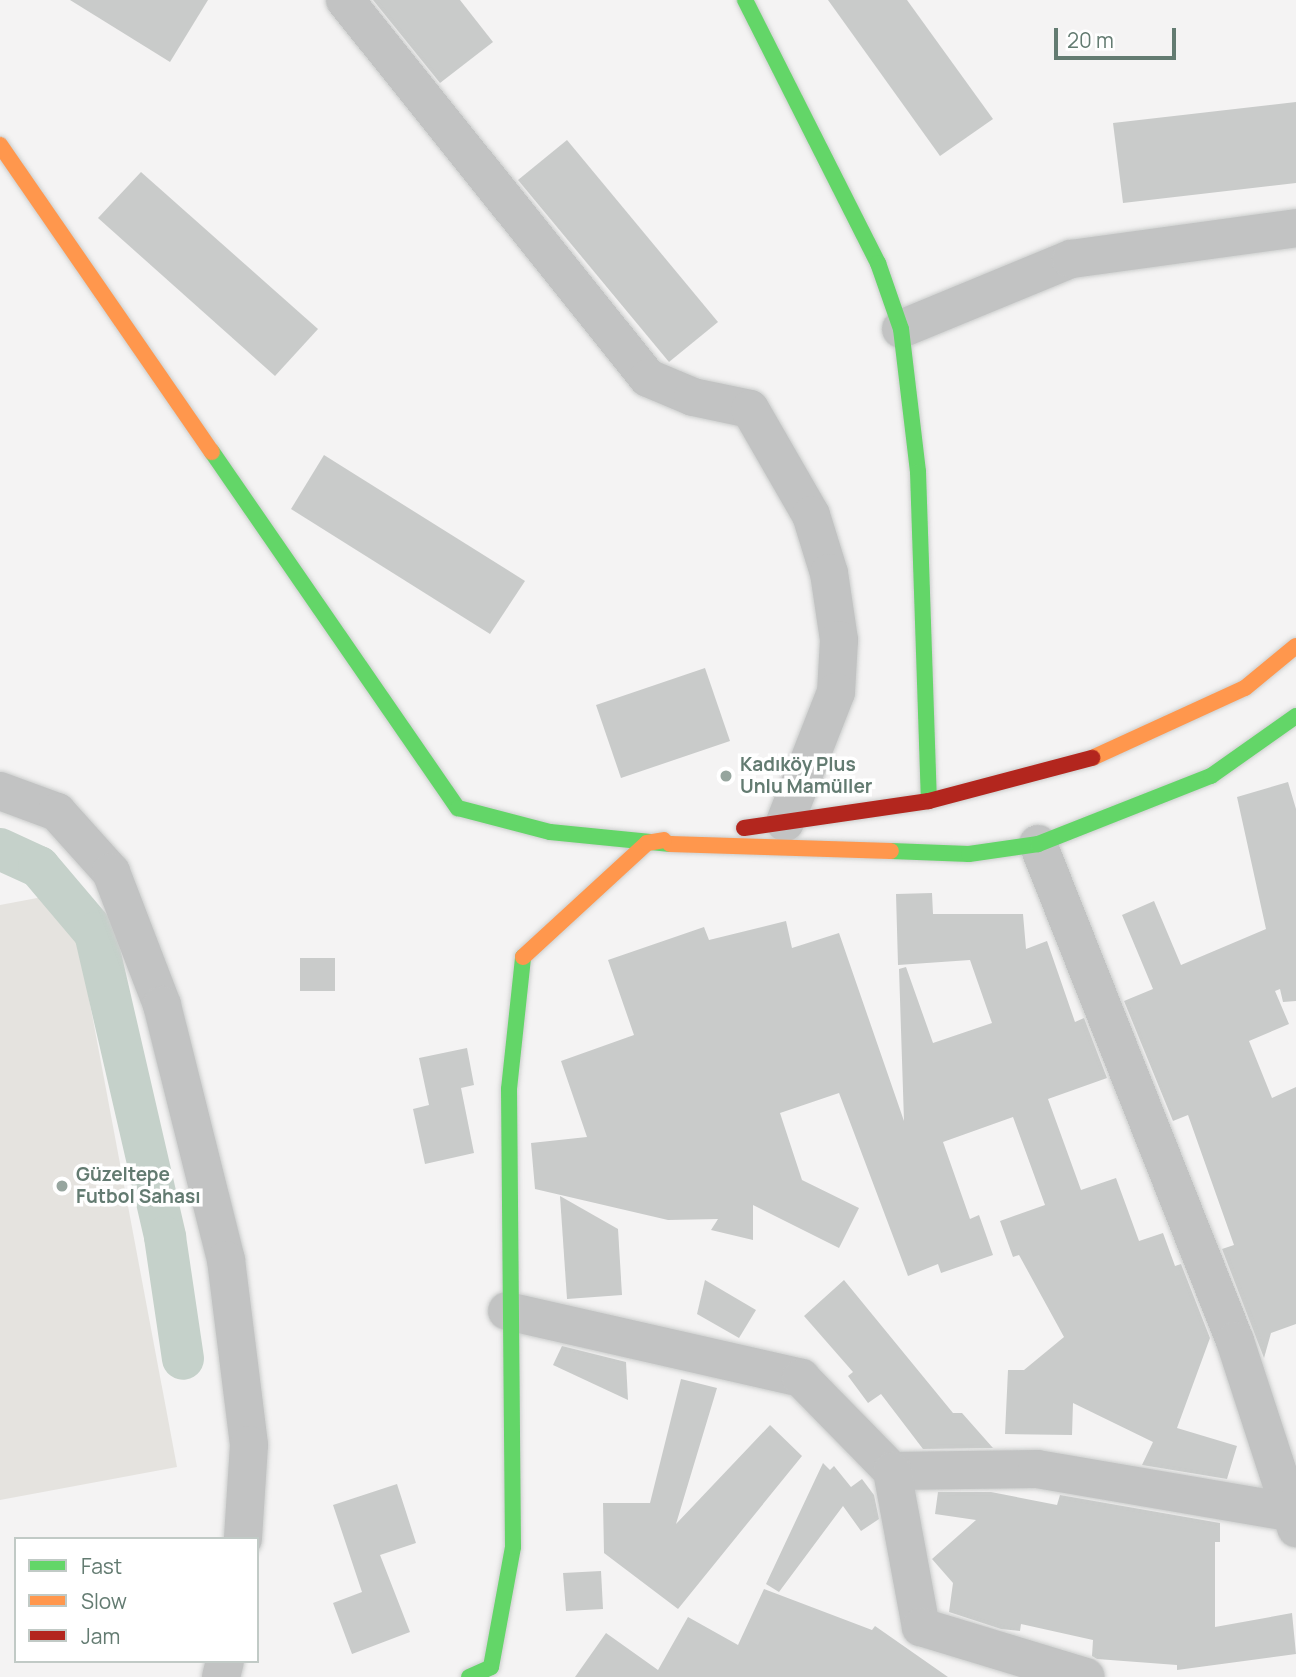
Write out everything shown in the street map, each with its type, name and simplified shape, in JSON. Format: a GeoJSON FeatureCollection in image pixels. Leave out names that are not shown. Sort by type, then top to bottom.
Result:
{"type":"FeatureCollection","features":[{"type":"Feature","properties":{"kind":"street"},"geometry":{"type":"LineString","coordinates":[[345,0],[648,378],[692,397],[750,409],[811,515],[829,573],[839,640],[836,692],[785,822]]}},
{"type":"Feature","properties":{"kind":"street"},"geometry":{"type":"LineString","coordinates":[[745,0],[878,263],[901,329],[918,472],[929,801]]}},
{"type":"Feature","properties":{"kind":"street"},"geometry":{"type":"LineString","coordinates":[[0,145],[458,808],[550,832],[647,843],[969,854],[1038,844],[1211,776],[1296,716]]}},
{"type":"Feature","properties":{"kind":"street"},"geometry":{"type":"LineString","coordinates":[[901,329],[1070,259],[1296,228]]}},
{"type":"Feature","properties":{"kind":"street"},"geometry":{"type":"LineString","coordinates":[[489,1674],[513,1547],[507,1311],[509,1089],[524,951],[647,843],[929,801],[1097,757],[1245,688],[1296,646]]}},
{"type":"Feature","properties":{"kind":"street"},"geometry":{"type":"LineString","coordinates":[[0,791],[57,812],[111,872],[162,1005],[226,1260],[249,1445],[243,1537]]}},
{"type":"Feature","properties":{"kind":"street"},"geometry":{"type":"LineString","coordinates":[[892,1471],[1037,1469],[1295,1521],[1235,1341],[1038,844]]}},
{"type":"Feature","properties":{"kind":"street"},"geometry":{"type":"LineString","coordinates":[[507,1311],[802,1378],[892,1471],[920,1627],[1086,1677]]}},
{"type":"Feature","properties":{"kind":"shaded area","name":"Güzeltepe Futbol Sahası"},"geometry":{"type":"Polygon","coordinates":[[[69,892],[177,1467],[0,1500],[0,905],[69,892]]]}},
{"type":"Feature","properties":{"kind":"building"},"geometry":{"type":"Polygon","coordinates":[[[70,0],[208,0],[170,62],[70,0]]]}},
{"type":"Feature","properties":{"kind":"building"},"geometry":{"type":"Polygon","coordinates":[[[373,0],[460,0],[493,42],[440,83],[373,0]]]}},
{"type":"Feature","properties":{"kind":"building"},"geometry":{"type":"Polygon","coordinates":[[[828,0],[907,0],[993,119],[940,156],[828,0]]]}},
{"type":"Feature","properties":{"kind":"building"},"geometry":{"type":"Polygon","coordinates":[[[1296,102],[1296,183],[1123,203],[1113,123],[1296,102]]]}},
{"type":"Feature","properties":{"kind":"building"},"geometry":{"type":"Polygon","coordinates":[[[567,140],[718,322],[669,362],[518,180],[567,140]]]}},
{"type":"Feature","properties":{"kind":"building"},"geometry":{"type":"Polygon","coordinates":[[[141,172],[318,329],[275,376],[98,218],[141,172]]]}},
{"type":"Feature","properties":{"kind":"building"},"geometry":{"type":"Polygon","coordinates":[[[324,455],[525,581],[490,634],[291,509],[324,455]]]}},
{"type":"Feature","properties":{"kind":"building"},"geometry":{"type":"Polygon","coordinates":[[[705,668],[730,741],[621,778],[596,705],[705,668]]]}},
{"type":"Feature","properties":{"kind":"building"},"geometry":{"type":"Polygon","coordinates":[[[1288,782],[1296,809],[1296,1001],[1283,1002],[1280,989],[1275,991],[1289,1024],[1249,1041],[1272,1098],[1296,1087],[1296,1324],[1271,1333],[1264,1358],[1222,1249],[1234,1245],[1188,1115],[1173,1121],[1124,1001],[1153,989],[1122,915],[1154,901],[1181,965],[1266,929],[1237,797],[1288,782]]]}},
{"type":"Feature","properties":{"kind":"building"},"geometry":{"type":"Polygon","coordinates":[[[932,893],[933,914],[1023,914],[1026,949],[1047,941],[1075,1022],[1084,1018],[1107,1078],[1048,1099],[1081,1190],[1116,1178],[1139,1241],[1163,1233],[1175,1266],[1181,1264],[1210,1338],[1177,1428],[1237,1446],[1227,1479],[1142,1465],[1153,1442],[1073,1403],[1072,1435],[1005,1434],[1008,1370],[1024,1370],[1064,1337],[1019,1255],[1013,1257],[1000,1221],[1045,1205],[1013,1117],[943,1142],[970,1219],[979,1215],[993,1255],[941,1273],[938,1264],[908,1276],[839,1093],[780,1113],[802,1180],[859,1208],[839,1248],[753,1205],[753,1240],[711,1230],[718,1219],[668,1220],[535,1189],[531,1143],[587,1137],[561,1061],[634,1035],[608,960],[704,927],[709,940],[786,921],[792,948],[839,933],[904,1121],[899,969],[906,967],[933,1043],[992,1023],[970,960],[898,965],[896,894],[932,893]]]}},
{"type":"Feature","properties":{"kind":"building"},"geometry":{"type":"Polygon","coordinates":[[[300,958],[335,958],[335,991],[300,991],[300,958]]]}},
{"type":"Feature","properties":{"kind":"building"},"geometry":{"type":"Polygon","coordinates":[[[467,1048],[474,1085],[461,1088],[474,1153],[425,1164],[413,1109],[429,1105],[419,1058],[467,1048]]]}},
{"type":"Feature","properties":{"kind":"building"},"geometry":{"type":"Polygon","coordinates":[[[560,1196],[618,1229],[622,1295],[567,1299],[560,1196]]]}},
{"type":"Feature","properties":{"kind":"building"},"geometry":{"type":"Polygon","coordinates":[[[705,1280],[756,1310],[739,1338],[697,1314],[705,1280]]]}},
{"type":"Feature","properties":{"kind":"building"},"geometry":{"type":"Polygon","coordinates":[[[844,1280],[953,1413],[962,1413],[993,1448],[923,1449],[881,1394],[868,1403],[848,1376],[853,1372],[804,1316],[844,1280]]]}},
{"type":"Feature","properties":{"kind":"building"},"geometry":{"type":"Polygon","coordinates":[[[562,1346],[626,1362],[628,1400],[553,1365],[562,1346]]]}},
{"type":"Feature","properties":{"kind":"building"},"geometry":{"type":"Polygon","coordinates":[[[681,1379],[717,1388],[676,1524],[770,1425],[802,1456],[678,1609],[604,1553],[603,1503],[650,1503],[681,1379]]]}},
{"type":"Feature","properties":{"kind":"building"},"geometry":{"type":"Polygon","coordinates":[[[823,1463],[830,1470],[834,1466],[851,1487],[862,1479],[874,1495],[879,1519],[861,1531],[843,1506],[779,1592],[766,1584],[823,1463]]]}},
{"type":"Feature","properties":{"kind":"building"},"geometry":{"type":"Polygon","coordinates":[[[397,1484],[416,1543],[380,1555],[410,1632],[352,1654],[333,1603],[362,1592],[333,1505],[397,1484]]]}},
{"type":"Feature","properties":{"kind":"building"},"geometry":{"type":"Polygon","coordinates":[[[938,1492],[991,1492],[1057,1505],[1060,1495],[1220,1523],[1220,1542],[1215,1542],[1215,1627],[1292,1613],[1296,1654],[1177,1670],[1177,1665],[1097,1659],[1092,1656],[1093,1640],[1021,1624],[1020,1631],[1001,1629],[949,1612],[953,1583],[932,1559],[976,1520],[935,1514],[938,1492]]]}},
{"type":"Feature","properties":{"kind":"building"},"geometry":{"type":"Polygon","coordinates":[[[601,1571],[603,1609],[566,1611],[563,1573],[601,1571]]]}},
{"type":"Feature","properties":{"kind":"building"},"geometry":{"type":"Polygon","coordinates":[[[764,1589],[872,1630],[875,1626],[948,1677],[575,1677],[606,1633],[658,1670],[688,1617],[738,1645],[764,1589]]]}},
{"type":"Feature","properties":{"kind":"waterway"},"geometry":{"type":"LineString","coordinates":[[0,849],[39,867],[95,933],[165,1237],[183,1359]]}},
{"type":"Feature","properties":{"kind":"traffic: fast"},"geometry":{"type":"LineString","coordinates":[[745,0],[878,263],[901,329],[918,472],[929,801]]}},
{"type":"Feature","properties":{"kind":"traffic: fast"},"geometry":{"type":"LineString","coordinates":[[212,452],[458,808],[550,832],[670,844]]}},
{"type":"Feature","properties":{"kind":"traffic: fast"},"geometry":{"type":"LineString","coordinates":[[891,851],[969,854],[1038,844],[1211,776],[1296,716]]}},
{"type":"Feature","properties":{"kind":"traffic: fast"},"geometry":{"type":"LineString","coordinates":[[469,1677],[491,1667],[513,1547],[509,1089],[523,957]]}},
{"type":"Feature","properties":{"kind":"traffic: slow"},"geometry":{"type":"LineString","coordinates":[[0,145],[212,452]]}},
{"type":"Feature","properties":{"kind":"traffic: slow"},"geometry":{"type":"LineString","coordinates":[[1092,758],[1245,688],[1296,646]]}},
{"type":"Feature","properties":{"kind":"traffic: slow"},"geometry":{"type":"LineString","coordinates":[[523,957],[647,843],[664,840]]}},
{"type":"Feature","properties":{"kind":"traffic: slow"},"geometry":{"type":"LineString","coordinates":[[670,844],[891,851]]}},
{"type":"Feature","properties":{"kind":"traffic: jam"},"geometry":{"type":"LineString","coordinates":[[744,828],[929,801],[1092,758]]}},
{"type":"Feature","properties":{"kind":"place","name":"Kadıköy Plus Unlu Mamüller"},"geometry":{"type":"Point","coordinates":[726,776]}},
{"type":"Feature","properties":{"kind":"place","name":"Güzeltepe Futbol Sahası"},"geometry":{"type":"Point","coordinates":[62,1186]}}]}
